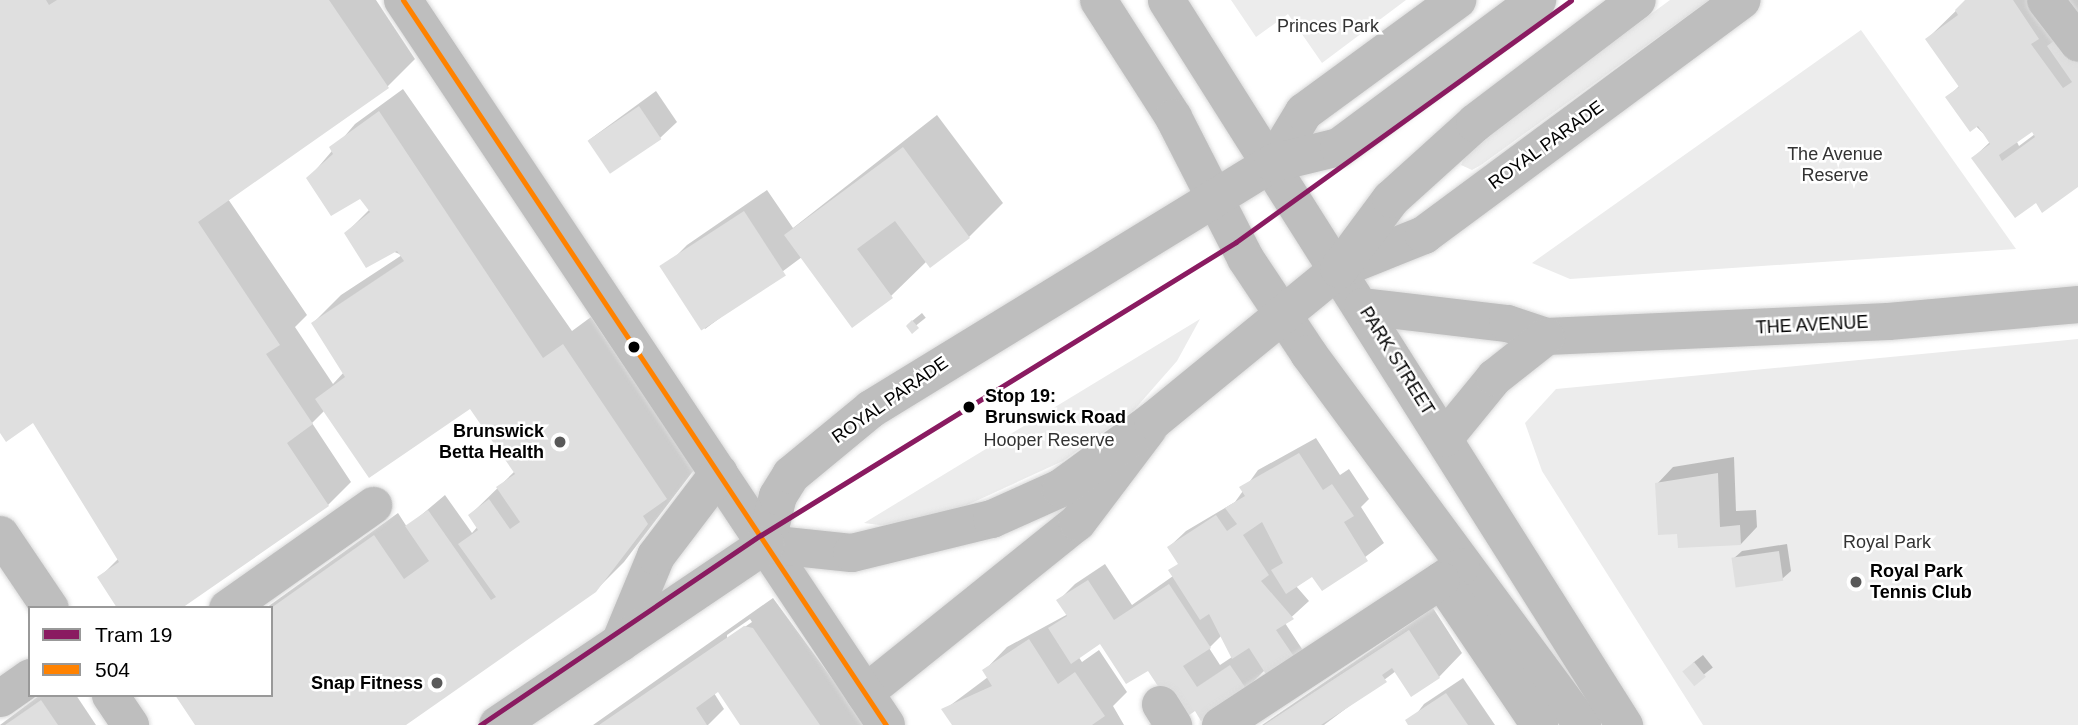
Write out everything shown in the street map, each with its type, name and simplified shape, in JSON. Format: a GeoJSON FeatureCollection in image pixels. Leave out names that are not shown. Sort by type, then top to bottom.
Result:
{"type":"FeatureCollection","features":[{"type":"Feature","properties":{"kind":"main road"},"geometry":{"type":"LineString","coordinates":[[402,0],[886,725]]}},
{"type":"Feature","properties":{"kind":"main road","name":"ROYAL PARADE"},"geometry":{"type":"LineString","coordinates":[[1273,163],[1304,112],[1457,0]]}},
{"type":"Feature","properties":{"kind":"main road","name":"ROYAL PARADE"},"geometry":{"type":"LineString","coordinates":[[1537,0],[1339,147],[1273,163],[1077,278],[854,421],[791,475],[778,496],[766,544],[843,554],[992,519],[1061,488],[1153,421],[1339,269],[1391,199],[1475,123],[1637,0]]}},
{"type":"Feature","properties":{"kind":"main road","name":"ROYAL PARADE"},"geometry":{"type":"LineString","coordinates":[[1339,269],[1424,235],[1742,0]]}},
{"type":"Feature","properties":{"kind":"main road"},"geometry":{"type":"LineString","coordinates":[[620,643],[656,555],[719,473]]}},
{"type":"Feature","properties":{"kind":"main road"},"geometry":{"type":"LineString","coordinates":[[498,725],[766,544]]}},
{"type":"Feature","properties":{"kind":"street"},"geometry":{"type":"LineString","coordinates":[[1098,0],[1173,117],[1212,201],[1282,314],[1380,458],[1452,572],[1539,725]]}},
{"type":"Feature","properties":{"kind":"street","name":"PARK STREET"},"geometry":{"type":"LineString","coordinates":[[1166,0],[1273,163],[1624,725]]}},
{"type":"Feature","properties":{"kind":"street"},"geometry":{"type":"LineString","coordinates":[[2045,0],[2078,43]]}},
{"type":"Feature","properties":{"kind":"street","name":"THE AVENUE"},"geometry":{"type":"LineString","coordinates":[[1362,306],[1507,323],[1546,336],[1888,321],[2078,304]]}},
{"type":"Feature","properties":{"kind":"street"},"geometry":{"type":"LineString","coordinates":[[1444,438],[1494,377],[1546,336]]}},
{"type":"Feature","properties":{"kind":"street","name":"ROYAL PARADE"},"geometry":{"type":"LineString","coordinates":[[864,693],[1077,522],[1153,421]]}},
{"type":"Feature","properties":{"kind":"street"},"geometry":{"type":"LineString","coordinates":[[231,606],[373,505]]}},
{"type":"Feature","properties":{"kind":"street"},"geometry":{"type":"LineString","coordinates":[[0,534],[49,606]]}},
{"type":"Feature","properties":{"kind":"street"},"geometry":{"type":"LineString","coordinates":[[1220,725],[1452,572]]}},
{"type":"Feature","properties":{"kind":"street"},"geometry":{"type":"LineString","coordinates":[[1452,572],[1582,725]]}},
{"type":"Feature","properties":{"kind":"street"},"geometry":{"type":"LineString","coordinates":[[0,698],[28,678]]}},
{"type":"Feature","properties":{"kind":"street"},"geometry":{"type":"LineString","coordinates":[[111,697],[130,725]]}},
{"type":"Feature","properties":{"kind":"green space","name":"Princes Park"},"geometry":{"type":"Polygon","coordinates":[[[1231,0],[1406,0],[1322,63],[1288,14],[1256,37],[1231,0]]]}},
{"type":"Feature","properties":{"kind":"green space"},"geometry":{"type":"Polygon","coordinates":[[[1670,0],[1709,0],[1481,165],[1472,170],[1461,165],[1469,148],[1670,0]]]}},
{"type":"Feature","properties":{"kind":"green space","name":"The Avenue Reserve"},"geometry":{"type":"Polygon","coordinates":[[[1861,30],[2016,249],[1570,279],[1532,263],[1861,30]]]}},
{"type":"Feature","properties":{"kind":"green space","name":"Hooper Reserve"},"geometry":{"type":"Polygon","coordinates":[[[1200,319],[1177,361],[1134,410],[1063,461],[965,506],[887,526],[864,523],[1200,319]]]}},
{"type":"Feature","properties":{"kind":"green space","name":"Royal Park Tennis Club"},"geometry":{"type":"Polygon","coordinates":[[[2078,339],[2078,725],[1703,725],[1542,471],[1525,423],[1556,389],[2078,339]]]}},
{"type":"Feature","properties":{"kind":"building"},"geometry":{"type":"Polygon","coordinates":[[[0,0],[46,0],[49,5],[57,0],[329,0],[389,88],[198,222],[280,345],[266,354],[313,424],[287,443],[329,506],[185,606],[116,606],[97,577],[119,562],[33,423],[6,442],[0,433],[0,0]]]}},
{"type":"Feature","properties":{"kind":"building"},"geometry":{"type":"Polygon","coordinates":[[[1965,0],[2013,0],[2039,39],[2031,44],[2063,88],[2072,82],[2047,46],[2062,35],[2078,57],[2078,187],[2042,213],[2036,203],[2015,218],[1971,158],[1990,144],[1978,126],[1970,132],[1945,97],[1959,87],[1925,39],[1958,15],[1955,10],[1965,0]],[[2032,132],[1999,155],[2002,161],[2035,137],[2032,132]]]}},
{"type":"Feature","properties":{"kind":"building"},"geometry":{"type":"Polygon","coordinates":[[[639,106],[661,139],[610,174],[588,141],[639,106]]]}},
{"type":"Feature","properties":{"kind":"building"},"geometry":{"type":"Polygon","coordinates":[[[379,111],[543,358],[563,344],[667,499],[643,516],[648,524],[596,592],[406,725],[195,725],[176,697],[273,697],[273,607],[374,535],[404,579],[429,561],[405,526],[428,510],[491,600],[496,597],[458,544],[478,530],[468,515],[489,499],[510,529],[520,522],[496,487],[515,474],[470,409],[369,478],[315,399],[345,377],[311,323],[404,261],[397,251],[366,268],[344,233],[370,212],[360,199],[331,216],[306,178],[333,154],[329,147],[379,111]]]}},
{"type":"Feature","properties":{"kind":"building"},"geometry":{"type":"Polygon","coordinates":[[[903,147],[970,238],[930,268],[895,221],[857,249],[893,298],[852,328],[784,235],[903,147]]]}},
{"type":"Feature","properties":{"kind":"building"},"geometry":{"type":"Polygon","coordinates":[[[744,211],[786,276],[701,331],[659,266],[744,211]]]}},
{"type":"Feature","properties":{"kind":"building"},"geometry":{"type":"Polygon","coordinates":[[[912,320],[919,328],[912,334],[906,326],[912,320]]]}},
{"type":"Feature","properties":{"kind":"building"},"geometry":{"type":"Polygon","coordinates":[[[1299,453],[1323,490],[1332,484],[1354,516],[1344,522],[1368,561],[1322,591],[1312,577],[1286,594],[1271,570],[1283,563],[1262,522],[1243,535],[1269,575],[1261,581],[1294,619],[1276,630],[1297,661],[1269,679],[1249,648],[1232,659],[1209,614],[1200,620],[1168,570],[1178,564],[1167,547],[1216,515],[1227,531],[1237,524],[1225,508],[1245,496],[1239,487],[1299,453]]]}},
{"type":"Feature","properties":{"kind":"building"},"geometry":{"type":"Polygon","coordinates":[[[1718,473],[1720,527],[1740,525],[1741,545],[1678,548],[1677,534],[1658,535],[1655,483],[1718,473]]]}},
{"type":"Feature","properties":{"kind":"building"},"geometry":{"type":"Polygon","coordinates":[[[1779,551],[1783,581],[1736,587],[1731,558],[1779,551]]]}},
{"type":"Feature","properties":{"kind":"building"},"geometry":{"type":"Polygon","coordinates":[[[1088,580],[1114,620],[1169,584],[1211,648],[1183,666],[1197,687],[1230,665],[1247,690],[1201,721],[1195,711],[1181,721],[1148,671],[1126,684],[1100,644],[1071,664],[1048,628],[1067,616],[1056,600],[1088,580]]]}},
{"type":"Feature","properties":{"kind":"building"},"geometry":{"type":"Polygon","coordinates":[[[744,626],[753,628],[820,725],[740,725],[718,692],[696,708],[707,725],[599,725],[744,626]]]}},
{"type":"Feature","properties":{"kind":"building"},"geometry":{"type":"Polygon","coordinates":[[[1409,630],[1440,678],[1411,697],[1392,668],[1382,675],[1387,682],[1321,725],[1264,725],[1409,630]]]}},
{"type":"Feature","properties":{"kind":"building"},"geometry":{"type":"Polygon","coordinates":[[[1029,639],[1058,684],[1075,672],[1105,716],[1092,725],[952,725],[941,709],[992,686],[982,670],[1029,639]]]}},
{"type":"Feature","properties":{"kind":"building"},"geometry":{"type":"Polygon","coordinates":[[[1694,662],[1706,677],[1694,686],[1682,671],[1694,662]]]}},
{"type":"Feature","properties":{"kind":"building"},"geometry":{"type":"Polygon","coordinates":[[[1446,693],[1468,725],[1408,725],[1405,720],[1446,693]]]}},
{"type":"Feature","properties":{"kind":"building"},"geometry":{"type":"Polygon","coordinates":[[[41,700],[58,725],[5,725],[41,700]]]}},
{"type":"Feature","properties":{"kind":"tram line","name":"19"},"geometry":{"type":"LineString","coordinates":[[480,725],[761,535],[1236,242],[1571,0]]}},
{"type":"Feature","properties":{"kind":"transit line","name":"504"},"geometry":{"type":"LineString","coordinates":[[403,0],[886,725]]}},
{"type":"Feature","properties":{"kind":"place","name":"Stop 19: Brunswick Road"},"geometry":{"type":"Point","coordinates":[969,407]}},
{"type":"Feature","properties":{"kind":"place","name":"Brunswick Betta Health"},"geometry":{"type":"Point","coordinates":[560,442]}},
{"type":"Feature","properties":{"kind":"place","name":"Royal Park Tennis Club"},"geometry":{"type":"Point","coordinates":[1856,582]}},
{"type":"Feature","properties":{"kind":"place","name":"Snap Fitness"},"geometry":{"type":"Point","coordinates":[437,683]}},
{"type":"Feature","properties":{"kind":"park label","name":"Royal Park"},"geometry":{"type":"Point","coordinates":[1887,542]}}]}
